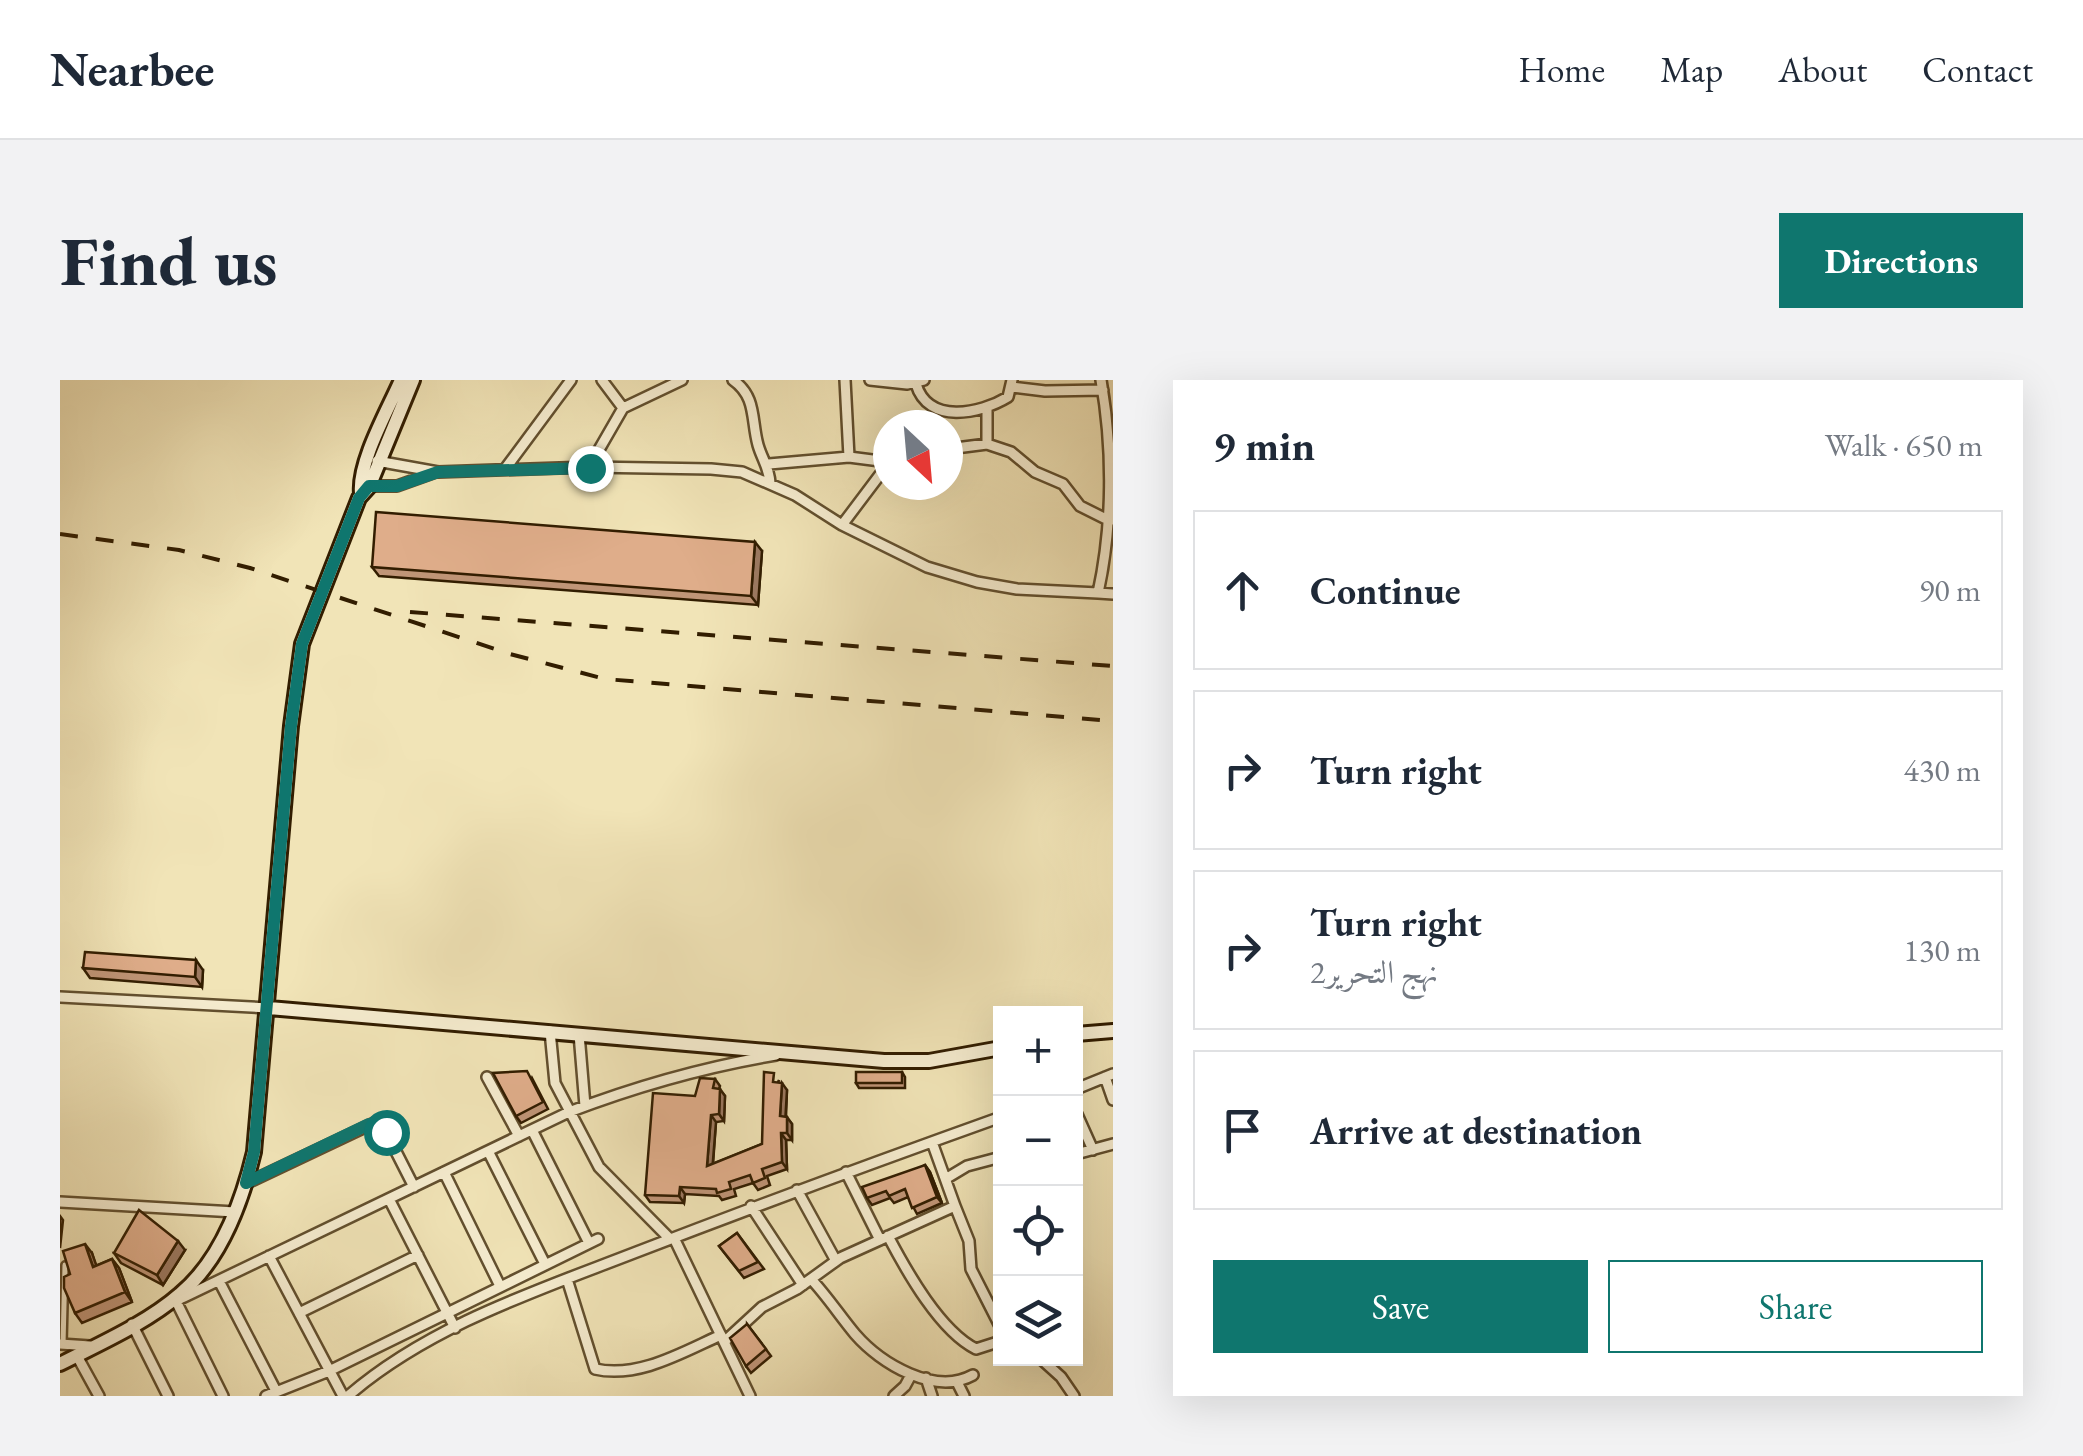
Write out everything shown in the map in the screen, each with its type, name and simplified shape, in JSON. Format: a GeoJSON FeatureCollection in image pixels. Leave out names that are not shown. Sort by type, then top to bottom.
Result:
{"type":"FeatureCollection","features":[{"type":"Feature","properties":{"kind":"main road"},"geometry":{"type":"LineString","coordinates":[[60,1364],[156,1311],[189,1286],[223,1239],[236,1212],[254,1152],[294,693],[302,644],[324,580],[407,381]]}},
{"type":"Feature","properties":{"kind":"main road"},"geometry":{"type":"LineString","coordinates":[[269,1008],[884,1061],[929,1061],[993,1049]]}},
{"type":"Feature","properties":{"kind":"main road"},"geometry":{"type":"LineString","coordinates":[[1083,1033],[1113,1031]]}},
{"type":"Feature","properties":{"kind":"street"},"geometry":{"type":"LineString","coordinates":[[505,469],[572,380]]}},
{"type":"Feature","properties":{"kind":"street"},"geometry":{"type":"LineString","coordinates":[[602,380],[624,408]]}},
{"type":"Feature","properties":{"kind":"street"},"geometry":{"type":"LineString","coordinates":[[590,468],[624,408],[682,380]]}},
{"type":"Feature","properties":{"kind":"street"},"geometry":{"type":"LineString","coordinates":[[733,380],[750,398],[770,482]]}},
{"type":"Feature","properties":{"kind":"street"},"geometry":{"type":"LineString","coordinates":[[845,380],[849,457]]}},
{"type":"Feature","properties":{"kind":"street"},"geometry":{"type":"LineString","coordinates":[[870,380],[920,382],[926,402],[942,410],[974,412],[1008,397],[1012,384],[1045,392],[1102,385],[1112,465],[1110,520],[1098,592]]}},
{"type":"Feature","properties":{"kind":"street"},"geometry":{"type":"LineString","coordinates":[[987,408],[987,444]]}},
{"type":"Feature","properties":{"kind":"street"},"geometry":{"type":"LineString","coordinates":[[963,447],[987,444],[1012,452],[1035,472],[1057,479],[1080,506],[1110,520]]}},
{"type":"Feature","properties":{"kind":"street"},"geometry":{"type":"LineString","coordinates":[[768,464],[849,457],[873,461]]}},
{"type":"Feature","properties":{"kind":"street"},"geometry":{"type":"LineString","coordinates":[[373,460],[438,472],[590,468],[742,472],[770,482],[842,525],[928,566],[977,582],[1113,594]]}},
{"type":"Feature","properties":{"kind":"street"},"geometry":{"type":"LineString","coordinates":[[362,490],[397,486],[438,472]]}},
{"type":"Feature","properties":{"kind":"street"},"geometry":{"type":"LineString","coordinates":[[842,525],[873,483]]}},
{"type":"Feature","properties":{"kind":"street"},"geometry":{"type":"LineString","coordinates":[[60,997],[269,1008]]}},
{"type":"Feature","properties":{"kind":"street"},"geometry":{"type":"LineString","coordinates":[[550,1031],[551,1068],[599,1167],[672,1238],[750,1396]]}},
{"type":"Feature","properties":{"kind":"street"},"geometry":{"type":"LineString","coordinates":[[579,1034],[585,1106]]}},
{"type":"Feature","properties":{"kind":"street"},"geometry":{"type":"LineString","coordinates":[[156,1311],[569,1112],[633,1087],[712,1066],[799,1052]]}},
{"type":"Feature","properties":{"kind":"street"},"geometry":{"type":"LineString","coordinates":[[1083,1085],[1109,1076],[1113,1100]]}},
{"type":"Feature","properties":{"kind":"street"},"geometry":{"type":"LineString","coordinates":[[486,1077],[519,1136]]}},
{"type":"Feature","properties":{"kind":"street"},"geometry":{"type":"LineString","coordinates":[[269,1256],[345,1396],[419,1345],[567,1278],[751,1206],[993,1120]]}},
{"type":"Feature","properties":{"kind":"street"},"geometry":{"type":"LineString","coordinates":[[246,1183],[376,1122],[386,1132],[414,1186]]}},
{"type":"Feature","properties":{"kind":"street"},"geometry":{"type":"LineString","coordinates":[[1083,1128],[1093,1150]]}},
{"type":"Feature","properties":{"kind":"street"},"geometry":{"type":"LineString","coordinates":[[219,1281],[271,1394],[329,1371],[593,1241],[532,1130]]}},
{"type":"Feature","properties":{"kind":"street"},"geometry":{"type":"LineString","coordinates":[[932,1142],[968,1240],[971,1269],[993,1314]]}},
{"type":"Feature","properties":{"kind":"street"},"geometry":{"type":"LineString","coordinates":[[1083,1152],[1113,1144]]}},
{"type":"Feature","properties":{"kind":"street"},"geometry":{"type":"LineString","coordinates":[[488,1151],[546,1264]]}},
{"type":"Feature","properties":{"kind":"street"},"geometry":{"type":"LineString","coordinates":[[947,1178],[967,1166],[993,1159]]}},
{"type":"Feature","properties":{"kind":"street"},"geometry":{"type":"LineString","coordinates":[[444,1172],[500,1286]]}},
{"type":"Feature","properties":{"kind":"street"},"geometry":{"type":"LineString","coordinates":[[846,1172],[884,1238],[948,1329],[976,1350],[993,1343]]}},
{"type":"Feature","properties":{"kind":"street"},"geometry":{"type":"LineString","coordinates":[[796,1190],[836,1261]]}},
{"type":"Feature","properties":{"kind":"street"},"geometry":{"type":"LineString","coordinates":[[390,1198],[454,1328]]}},
{"type":"Feature","properties":{"kind":"street"},"geometry":{"type":"LineString","coordinates":[[60,1202],[236,1212]]}},
{"type":"Feature","properties":{"kind":"street"},"geometry":{"type":"LineString","coordinates":[[751,1206],[807,1282],[864,1342],[911,1375],[957,1382],[973,1375]]}},
{"type":"Feature","properties":{"kind":"street"},"geometry":{"type":"LineString","coordinates":[[567,1278],[596,1369],[613,1373],[637,1369],[722,1338],[762,1307],[836,1261],[955,1206]]}},
{"type":"Feature","properties":{"kind":"street"},"geometry":{"type":"LineString","coordinates":[[299,1313],[418,1255]]}},
{"type":"Feature","properties":{"kind":"street"},"geometry":{"type":"LineString","coordinates":[[176,1302],[223,1396]]}},
{"type":"Feature","properties":{"kind":"street"},"geometry":{"type":"LineString","coordinates":[[132,1324],[168,1396]]}},
{"type":"Feature","properties":{"kind":"street"},"geometry":{"type":"LineString","coordinates":[[62,1344],[93,1347]]}},
{"type":"Feature","properties":{"kind":"street"},"geometry":{"type":"LineString","coordinates":[[76,1356],[99,1396]]}},
{"type":"Feature","properties":{"kind":"street"},"geometry":{"type":"LineString","coordinates":[[1047,1366],[1074,1396]]}},
{"type":"Feature","properties":{"kind":"street"},"geometry":{"type":"LineString","coordinates":[[894,1396],[906,1386],[911,1375]]}},
{"type":"Feature","properties":{"kind":"street"},"geometry":{"type":"LineString","coordinates":[[926,1378],[932,1396]]}},
{"type":"Feature","properties":{"kind":"street"},"geometry":{"type":"LineString","coordinates":[[957,1382],[964,1396]]}},
{"type":"Feature","properties":{"kind":"lane"},"geometry":{"type":"LineString","coordinates":[[62,1344],[66,1265]]}},
{"type":"Feature","properties":{"kind":"building"},"geometry":{"type":"Polygon","coordinates":[[[376,512],[755,542],[751,596],[372,567],[376,512]]]}},
{"type":"Feature","properties":{"kind":"building"},"geometry":{"type":"Polygon","coordinates":[[[85,952],[196,960],[195,977],[83,968],[85,952]]]}},
{"type":"Feature","properties":{"kind":"building"},"geometry":{"type":"Polygon","coordinates":[[[527,1071],[543,1102],[516,1116],[493,1073],[527,1071]]]}},
{"type":"Feature","properties":{"kind":"building"},"geometry":{"type":"Polygon","coordinates":[[[764,1072],[774,1073],[773,1082],[782,1083],[780,1116],[787,1117],[787,1133],[781,1133],[782,1162],[762,1169],[765,1178],[753,1183],[750,1175],[729,1182],[731,1189],[717,1193],[716,1189],[680,1187],[679,1196],[645,1195],[653,1093],[695,1096],[700,1078],[715,1079],[713,1088],[720,1089],[719,1114],[711,1115],[707,1166],[762,1144],[764,1072]]]}},
{"type":"Feature","properties":{"kind":"building"},"geometry":{"type":"Polygon","coordinates":[[[856,1072],[902,1072],[902,1083],[856,1083],[856,1072]]]}},
{"type":"Feature","properties":{"kind":"building"},"geometry":{"type":"Polygon","coordinates":[[[925,1165],[937,1197],[912,1208],[905,1189],[889,1196],[886,1191],[867,1198],[862,1187],[925,1165]]]}},
{"type":"Feature","properties":{"kind":"building"},"geometry":{"type":"Polygon","coordinates":[[[139,1210],[178,1241],[157,1275],[114,1253],[139,1210]]]}},
{"type":"Feature","properties":{"kind":"building"},"geometry":{"type":"Polygon","coordinates":[[[737,1233],[758,1262],[739,1271],[719,1246],[737,1233]]]}},
{"type":"Feature","properties":{"kind":"building"},"geometry":{"type":"Polygon","coordinates":[[[85,1244],[93,1267],[112,1259],[125,1292],[75,1313],[64,1288],[64,1277],[70,1274],[63,1251],[85,1244]]]}},
{"type":"Feature","properties":{"kind":"building"},"geometry":{"type":"Polygon","coordinates":[[[747,1324],[766,1349],[746,1366],[730,1338],[747,1324]]]}},
{"type":"Feature","properties":{"kind":"railway"},"geometry":{"type":"LineString","coordinates":[[60,534],[179,550],[250,568],[510,654],[605,679],[1113,721]]}},
{"type":"Feature","properties":{"kind":"railway"},"geometry":{"type":"LineString","coordinates":[[410,612],[1113,666]]}},
{"type":"Feature","properties":{"kind":"route"},"geometry":{"type":"LineString","coordinates":[[386,1132],[381,1124],[369,1124],[246,1183],[254,1152],[269,1008],[291,726],[302,644],[324,580],[361,493],[369,486],[397,486],[438,472],[590,468]]}}]}
